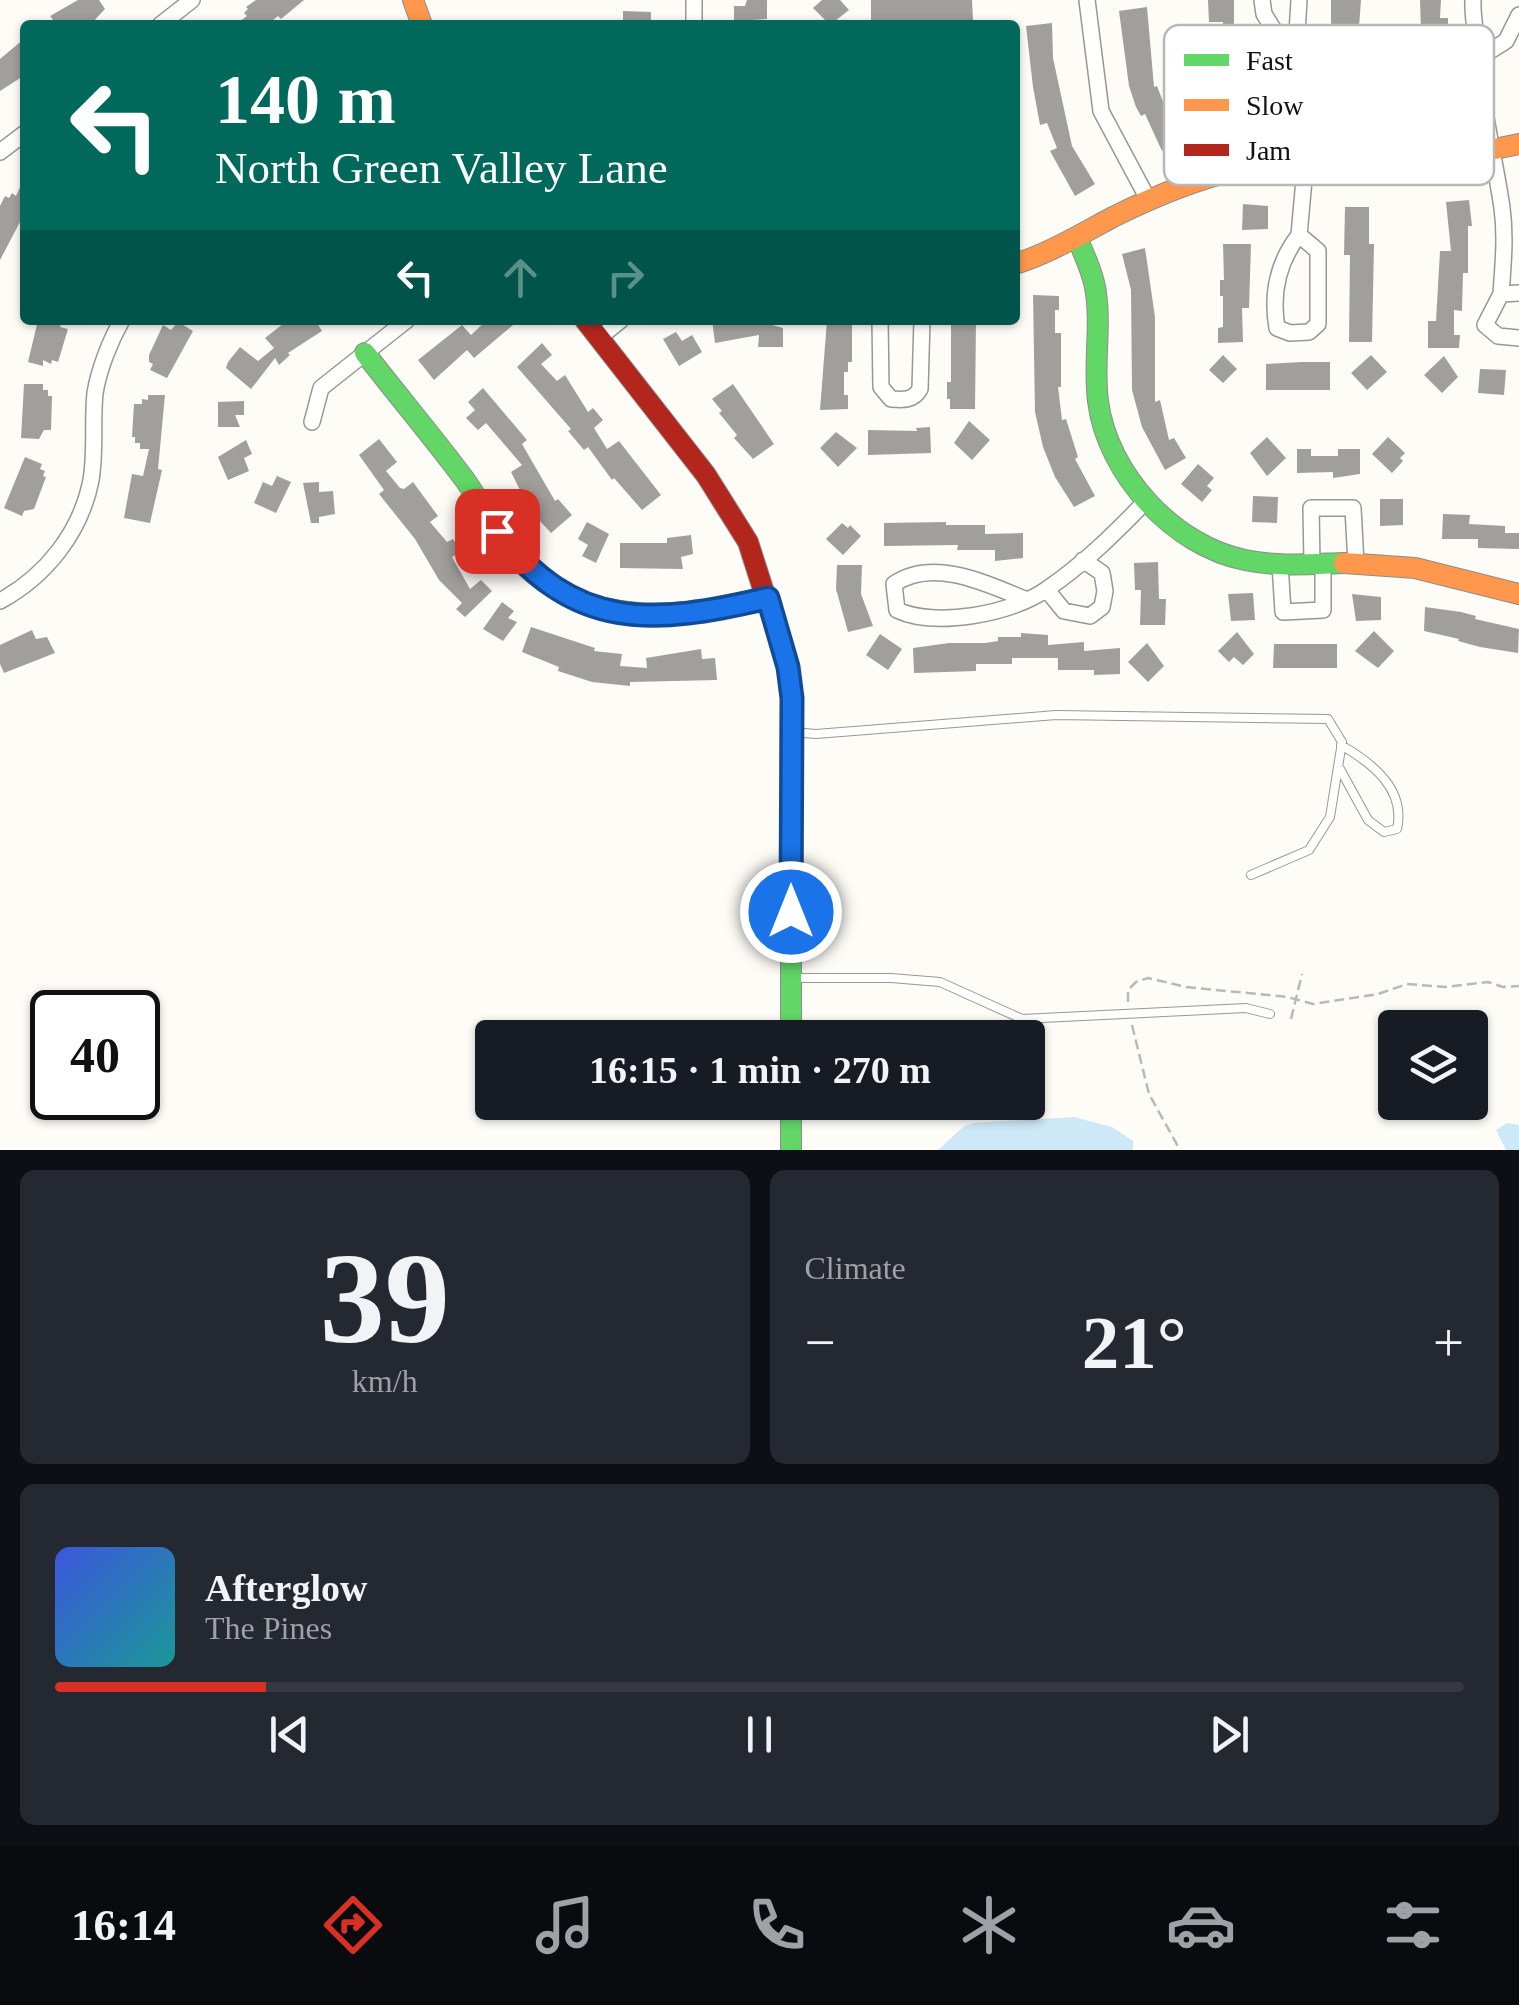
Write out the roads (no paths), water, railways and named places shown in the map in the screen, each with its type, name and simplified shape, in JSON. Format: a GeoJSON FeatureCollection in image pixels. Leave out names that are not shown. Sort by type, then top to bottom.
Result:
{"type":"FeatureCollection","features":[{"type":"Feature","properties":{"kind":"street"},"geometry":{"type":"LineString","coordinates":[[166,20],[192,0]]}},
{"type":"Feature","properties":{"kind":"street"},"geometry":{"type":"LineString","coordinates":[[1087,0],[1101,110],[1149,201]]}},
{"type":"Feature","properties":{"kind":"street"},"geometry":{"type":"LineString","coordinates":[[1262,0],[1264,14],[1271,25]]}},
{"type":"Feature","properties":{"kind":"street"},"geometry":{"type":"LineString","coordinates":[[1297,25],[1299,0]]}},
{"type":"Feature","properties":{"kind":"street"},"geometry":{"type":"LineString","coordinates":[[1472,25],[1473,0]]}},
{"type":"Feature","properties":{"kind":"street"},"geometry":{"type":"LineString","coordinates":[[1494,49],[1506,41],[1519,12],[1517,0]]}},
{"type":"Feature","properties":{"kind":"street"},"geometry":{"type":"LineString","coordinates":[[0,152],[20,136]]}},
{"type":"Feature","properties":{"kind":"street"},"geometry":{"type":"LineString","coordinates":[[1494,149],[1519,144]]}},
{"type":"Feature","properties":{"kind":"street"},"geometry":{"type":"LineString","coordinates":[[1494,171],[1504,242],[1501,294],[1485,325],[1498,336],[1519,338]]}},
{"type":"Feature","properties":{"kind":"street"},"geometry":{"type":"LineString","coordinates":[[1020,262],[1186,185]]}},
{"type":"Feature","properties":{"kind":"street"},"geometry":{"type":"LineString","coordinates":[[1299,235],[1318,251],[1318,324],[1309,332],[1284,332],[1277,328],[1274,314],[1276,284],[1284,254],[1299,235],[1303,185]]}},
{"type":"Feature","properties":{"kind":"street"},"geometry":{"type":"LineString","coordinates":[[1077,237],[1095,287],[1101,415],[1126,470],[1146,500],[1173,527],[1202,544],[1241,558],[1280,564],[1401,566],[1519,594]]}},
{"type":"Feature","properties":{"kind":"street"},"geometry":{"type":"LineString","coordinates":[[1501,294],[1519,293]]}},
{"type":"Feature","properties":{"kind":"street"},"geometry":{"type":"LineString","coordinates":[[0,601],[42,572],[80,514],[92,476],[96,391],[104,359],[120,325]]}},
{"type":"Feature","properties":{"kind":"street"},"geometry":{"type":"LineString","coordinates":[[312,422],[322,388],[401,325]]}},
{"type":"Feature","properties":{"kind":"street"},"geometry":{"type":"LineString","coordinates":[[589,325],[727,504],[748,542],[768,598],[788,667],[792,732],[791,1020]]}},
{"type":"Feature","properties":{"kind":"street"},"geometry":{"type":"LineString","coordinates":[[599,338],[614,325]]}},
{"type":"Feature","properties":{"kind":"street"},"geometry":{"type":"LineString","coordinates":[[880,325],[881,387],[891,399],[901,400],[916,396],[920,390],[922,325]]}},
{"type":"Feature","properties":{"kind":"street"},"geometry":{"type":"LineString","coordinates":[[365,353],[467,484],[522,564],[552,588],[576,602],[634,616],[735,606],[768,598]]}},
{"type":"Feature","properties":{"kind":"street"},"geometry":{"type":"LineString","coordinates":[[1026,600],[978,580],[940,572],[910,573],[894,584],[897,610],[915,619],[970,616],[1026,600],[1047,590],[1083,560],[1146,500]]}},
{"type":"Feature","properties":{"kind":"street"},"geometry":{"type":"LineString","coordinates":[[1280,564],[1283,612],[1324,610],[1311,508],[1353,508],[1356,564]]}},
{"type":"Feature","properties":{"kind":"street"},"geometry":{"type":"LineString","coordinates":[[1047,590],[1064,611],[1090,616],[1102,608],[1102,573],[1083,560]]}},
{"type":"Feature","properties":{"kind":"street"},"geometry":{"type":"LineString","coordinates":[[791,1120],[791,1150]]}},
{"type":"Feature","properties":{"kind":"lane"},"geometry":{"type":"LineString","coordinates":[[792,732],[816,734],[1056,715],[1328,720],[1342,745],[1376,766],[1395,799],[1400,816],[1396,829],[1384,832],[1368,820],[1339,767]]}},
{"type":"Feature","properties":{"kind":"lane"},"geometry":{"type":"LineString","coordinates":[[1251,875],[1308,850],[1330,817],[1342,745]]}},
{"type":"Feature","properties":{"kind":"lane"},"geometry":{"type":"LineString","coordinates":[[791,979],[940,982],[1022,1019],[1246,1008],[1270,1014]]}},
{"type":"Feature","properties":{"kind":"water"},"geometry":{"type":"Polygon","coordinates":[[[1074,1117],[1112,1127],[1133,1141],[1133,1150],[938,1150],[973,1123],[1074,1117]]]}},
{"type":"Feature","properties":{"kind":"water"},"geometry":{"type":"Polygon","coordinates":[[[1507,1123],[1519,1125],[1519,1150],[1506,1150],[1496,1130],[1507,1123]]]}}]}
